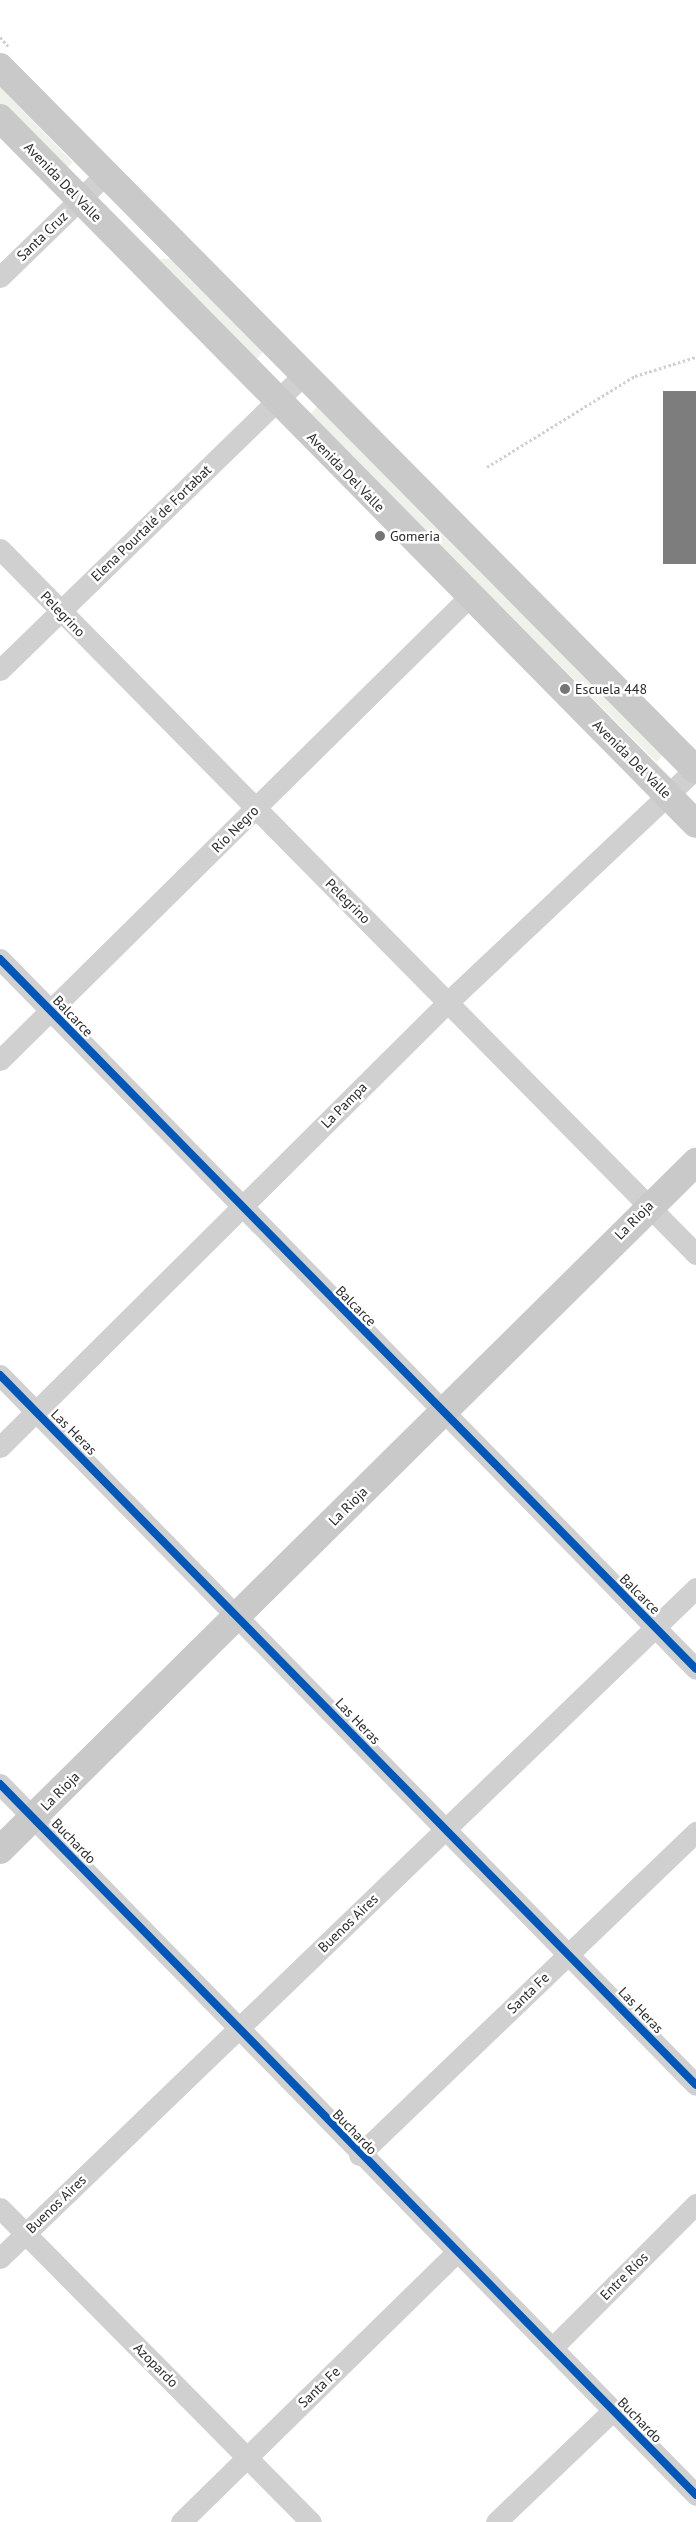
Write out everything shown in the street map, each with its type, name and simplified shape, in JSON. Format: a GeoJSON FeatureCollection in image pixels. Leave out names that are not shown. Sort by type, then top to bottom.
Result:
{"type":"FeatureCollection","features":[{"type":"Feature","properties":{"kind":"main road"},"geometry":{"type":"LineString","coordinates":[[0,67],[302,376],[695,769]]}},
{"type":"Feature","properties":{"kind":"main road","name":"Avenida Del Valle"},"geometry":{"type":"LineString","coordinates":[[0,118],[469,597],[696,824]]}},
{"type":"Feature","properties":{"kind":"main road","name":"La Rioja"},"geometry":{"type":"LineString","coordinates":[[0,1850],[443,1412],[649,1205],[696,1162]]}},
{"type":"Feature","properties":{"kind":"street","name":"Santa Cruz"},"geometry":{"type":"LineString","coordinates":[[0,277],[106,174]]}},
{"type":"Feature","properties":{"kind":"street","name":"Elena Pourtalé de Fortabat"},"geometry":{"type":"LineString","coordinates":[[0,670],[302,376]]}},
{"type":"Feature","properties":{"kind":"street","name":"Pelegrino"},"geometry":{"type":"LineString","coordinates":[[0,549],[449,1001],[696,1254]]}},
{"type":"Feature","properties":{"kind":"street","name":"Río Negro"},"geometry":{"type":"LineString","coordinates":[[0,1060],[51,1012],[469,597]]}},
{"type":"Feature","properties":{"kind":"street","name":"La Pampa"},"geometry":{"type":"LineString","coordinates":[[0,1447],[449,1001],[695,769]]}},
{"type":"Feature","properties":{"kind":"street","name":"Balcarce"},"geometry":{"type":"LineString","coordinates":[[0,959],[241,1207],[696,1669]]}},
{"type":"Feature","properties":{"kind":"street","name":"Las Heras"},"geometry":{"type":"LineString","coordinates":[[0,1375],[239,1614],[445,1830],[570,1953],[696,2086]]}},
{"type":"Feature","properties":{"kind":"street","name":"Buenos Aires"},"geometry":{"type":"LineString","coordinates":[[0,2258],[696,1588]]}},
{"type":"Feature","properties":{"kind":"street","name":"Buchardo"},"geometry":{"type":"LineString","coordinates":[[0,1784],[360,2155],[696,2495]]}},
{"type":"Feature","properties":{"kind":"street","name":"Santa Fe"},"geometry":{"type":"LineString","coordinates":[[360,2155],[696,1832]]}},
{"type":"Feature","properties":{"kind":"street","name":"Entre Ríos"},"geometry":{"type":"LineString","coordinates":[[552,2348],[696,2204]]}},
{"type":"Feature","properties":{"kind":"street","name":"Azopardo"},"geometry":{"type":"LineString","coordinates":[[0,2208],[311,2522]]}},
{"type":"Feature","properties":{"kind":"street","name":"Santa Fe"},"geometry":{"type":"LineString","coordinates":[[181,2522],[457,2252]]}},
{"type":"Feature","properties":{"kind":"street"},"geometry":{"type":"LineString","coordinates":[[496,2522],[613,2410]]}},
{"type":"Feature","properties":{"kind":"path"},"geometry":{"type":"LineString","coordinates":[[487,467],[635,376],[696,357]]}},
{"type":"Feature","properties":{"kind":"shaded area"},"geometry":{"type":"Polygon","coordinates":[[[0,87],[73,163],[63,172],[0,107],[0,87]]]}},
{"type":"Feature","properties":{"kind":"shaded area"},"geometry":{"type":"Polygon","coordinates":[[[112,211],[160,259],[172,259],[263,352],[256,360],[112,211]]]}},
{"type":"Feature","properties":{"kind":"shaded area"},"geometry":{"type":"Polygon","coordinates":[[[317,407],[664,754],[656,762],[309,415],[317,407]]]}},
{"type":"Feature","properties":{"kind":"building"},"geometry":{"type":"Polygon","coordinates":[[[663,391],[696,391],[696,564],[663,564],[663,391]]]}},
{"type":"Feature","properties":{"kind":"cycle path"},"geometry":{"type":"LineString","coordinates":[[0,959],[696,1669]]}},
{"type":"Feature","properties":{"kind":"cycle path"},"geometry":{"type":"LineString","coordinates":[[0,1375],[696,2085]]}},
{"type":"Feature","properties":{"kind":"cycle path"},"geometry":{"type":"LineString","coordinates":[[0,1784],[696,2495]]}},
{"type":"Feature","properties":{"kind":"place","name":"Gomeria"},"geometry":{"type":"Point","coordinates":[380,536]}},
{"type":"Feature","properties":{"kind":"place","name":"Escuela 448"},"geometry":{"type":"Point","coordinates":[565,689]}}]}
